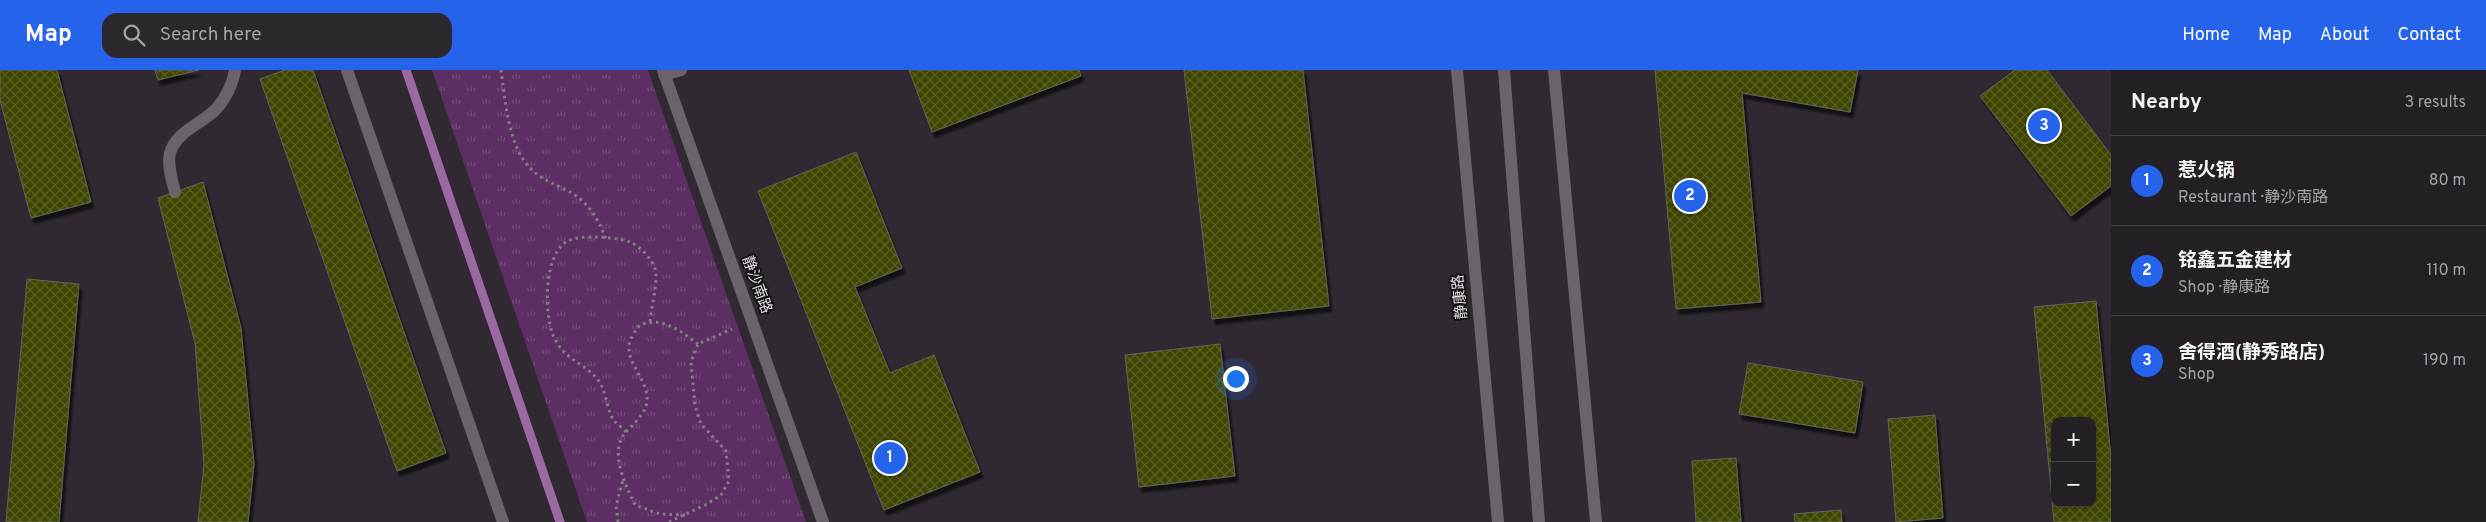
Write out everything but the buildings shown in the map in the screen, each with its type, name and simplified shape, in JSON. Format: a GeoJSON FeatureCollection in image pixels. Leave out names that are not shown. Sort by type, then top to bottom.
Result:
{"type":"FeatureCollection","features":[{"type":"Feature","properties":{"kind":"street"},"geometry":{"type":"LineString","coordinates":[[174,192],[170,173],[170,153],[189,127],[216,110],[226,96],[235,70]]}},
{"type":"Feature","properties":{"kind":"street"},"geometry":{"type":"LineString","coordinates":[[347,70],[503,522]]}},
{"type":"Feature","properties":{"kind":"street","name":"静沙南路"},"geometry":{"type":"LineString","coordinates":[[681,70],[664,73],[823,522]]}},
{"type":"Feature","properties":{"kind":"street","name":"静康路"},"geometry":{"type":"LineString","coordinates":[[1458,70],[1498,522]]}},
{"type":"Feature","properties":{"kind":"street"},"geometry":{"type":"LineString","coordinates":[[1504,70],[1539,522]]}},
{"type":"Feature","properties":{"kind":"street"},"geometry":{"type":"LineString","coordinates":[[1554,70],[1596,522]]}},
{"type":"Feature","properties":{"kind":"path"},"geometry":{"type":"LineString","coordinates":[[501,70],[513,142],[526,163],[543,180],[568,190],[587,206],[598,218],[606,239]]}},
{"type":"Feature","properties":{"kind":"path"},"geometry":{"type":"LineString","coordinates":[[626,432],[614,420],[598,380],[564,354],[553,333],[548,298],[549,271],[558,249],[566,241],[574,238],[606,239],[629,242],[646,252],[656,273],[650,322]]}},
{"type":"Feature","properties":{"kind":"path"},"geometry":{"type":"LineString","coordinates":[[685,515],[660,514],[635,505],[623,479],[619,454],[623,435],[646,406],[646,391],[629,355],[630,339],[638,326],[650,322],[669,325],[698,344]]}},
{"type":"Feature","properties":{"kind":"path"},"geometry":{"type":"LineString","coordinates":[[670,522],[721,495],[729,481],[726,451],[701,424],[695,406],[690,362],[698,344],[752,322]]}},
{"type":"Feature","properties":{"kind":"path"},"geometry":{"type":"LineString","coordinates":[[618,522],[616,506],[623,479]]}},
{"type":"Feature","properties":{"kind":"green space"},"geometry":{"type":"Polygon","coordinates":[[[432,70],[648,70],[806,522],[587,522],[432,70]]]}},
{"type":"Feature","properties":{"kind":"waterway"},"geometry":{"type":"LineString","coordinates":[[406,70],[560,522]]}},
{"type":"Feature","properties":{"kind":"place","name":"舍得酒(静秀路店)"},"geometry":{"type":"Point","coordinates":[2044,126]}},
{"type":"Feature","properties":{"kind":"place","name":"铭鑫五金建材"},"geometry":{"type":"Point","coordinates":[1690,196]}},
{"type":"Feature","properties":{"kind":"place","name":"惹火锅"},"geometry":{"type":"Point","coordinates":[890,458]}}]}
